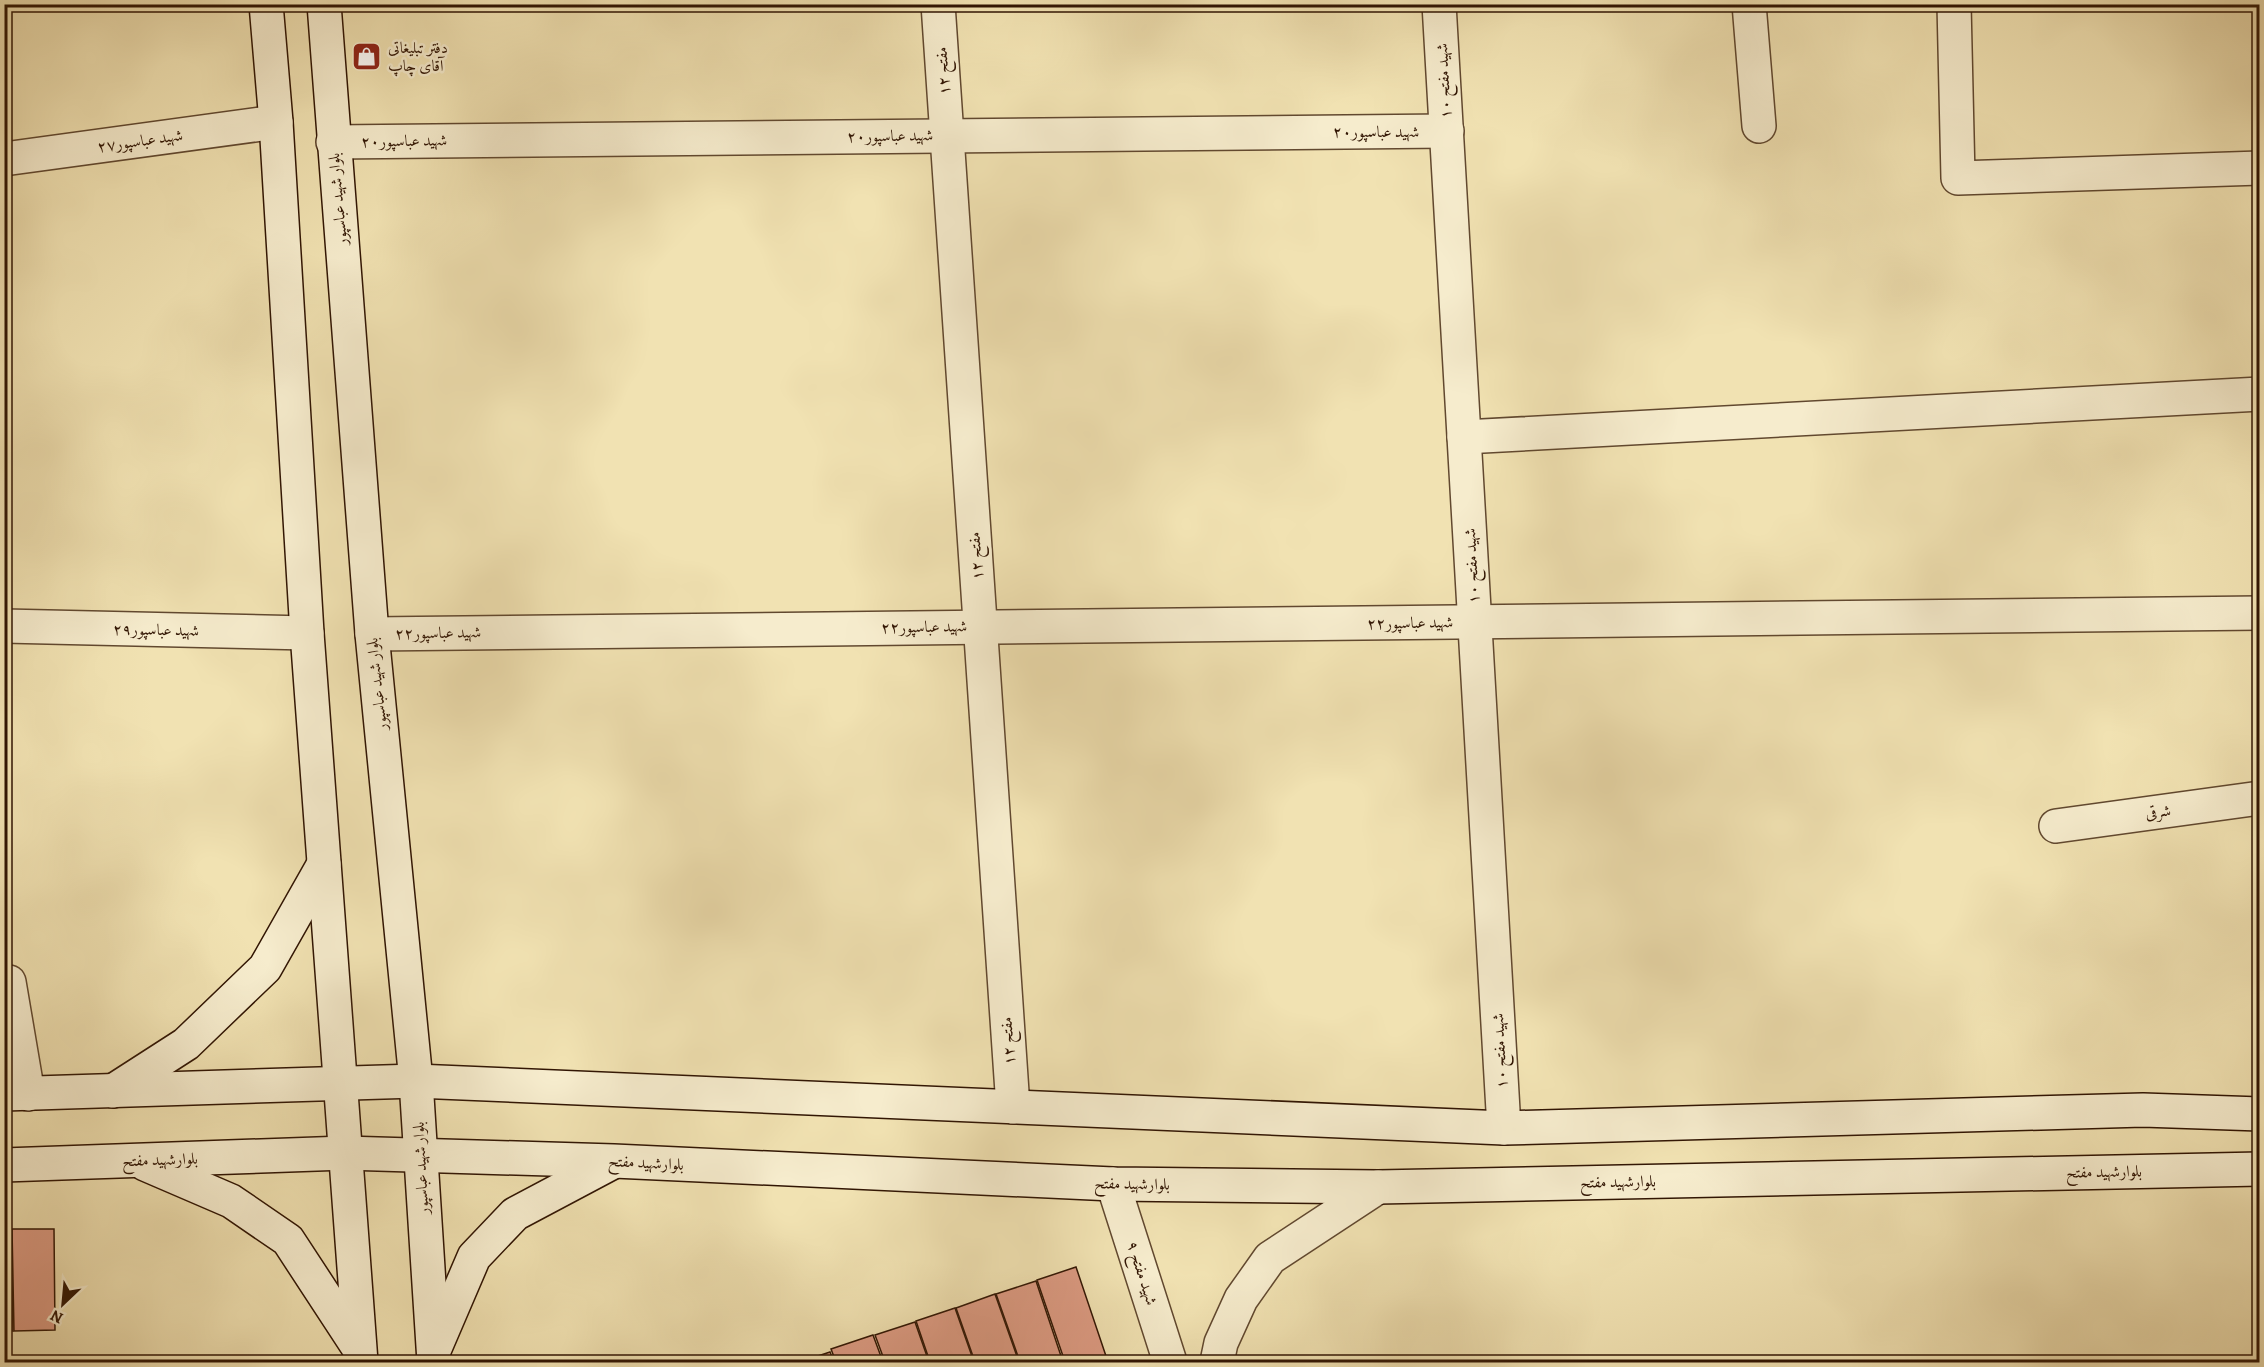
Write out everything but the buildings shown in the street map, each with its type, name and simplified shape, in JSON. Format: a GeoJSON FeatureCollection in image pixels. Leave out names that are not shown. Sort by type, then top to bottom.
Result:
{"type":"FeatureCollection","features":[{"type":"Feature","properties":{"kind":"main road"},"geometry":{"type":"LineString","coordinates":[[266,4],[276,122],[307,633],[360,1355]]}},
{"type":"Feature","properties":{"kind":"main road","name":"بلوار شهید عباسپور"},"geometry":{"type":"LineString","coordinates":[[324,4],[372,634],[416,1081],[434,1357]]}},
{"type":"Feature","properties":{"kind":"main road","name":"مفتح ۱۲"},"geometry":{"type":"LineString","coordinates":[[938,4],[1013,1107]]}},
{"type":"Feature","properties":{"kind":"main road","name":"شهید مفتح ۱۰"},"geometry":{"type":"LineString","coordinates":[[1439,4],[1504,1128]]}},
{"type":"Feature","properties":{"kind":"main road"},"geometry":{"type":"LineString","coordinates":[[1749,4],[1758,126]]}},
{"type":"Feature","properties":{"kind":"main road"},"geometry":{"type":"LineString","coordinates":[[1954,4],[1958,178],[2259,168]]}},
{"type":"Feature","properties":{"kind":"main road","name":"شهید عباسپور۲۷"},"geometry":{"type":"LineString","coordinates":[[4,159],[276,122]]}},
{"type":"Feature","properties":{"kind":"main road","name":"شهید عباسپور۲۰"},"geometry":{"type":"LineString","coordinates":[[333,142],[1447,131]]}},
{"type":"Feature","properties":{"kind":"main road"},"geometry":{"type":"LineString","coordinates":[[1464,437],[2259,394]]}},
{"type":"Feature","properties":{"kind":"main road","name":"شهید عباسپور۲۲"},"geometry":{"type":"LineString","coordinates":[[372,634],[2259,613]]}},
{"type":"Feature","properties":{"kind":"main road","name":"شهید عباسپور۲۹"},"geometry":{"type":"LineString","coordinates":[[4,626],[307,633]]}},
{"type":"Feature","properties":{"kind":"main road","name":"شرقی"},"geometry":{"type":"LineString","coordinates":[[2056,826],[2259,798]]}},
{"type":"Feature","properties":{"kind":"main road"},"geometry":{"type":"LineString","coordinates":[[112,1092],[186,1044],[265,968],[324,864]]}},
{"type":"Feature","properties":{"kind":"main road"},"geometry":{"type":"LineString","coordinates":[[9,982],[16,1094],[416,1081],[1504,1128],[2143,1110],[2259,1114]]}},
{"type":"Feature","properties":{"kind":"main road","name":"بلوارشهید مفتح"},"geometry":{"type":"LineString","coordinates":[[4,1165],[345,1153],[614,1161],[1113,1184],[1378,1187],[2259,1169]]}},
{"type":"Feature","properties":{"kind":"main road"},"geometry":{"type":"LineString","coordinates":[[138,1161],[231,1201],[288,1240],[360,1355]]}},
{"type":"Feature","properties":{"kind":"main road"},"geometry":{"type":"LineString","coordinates":[[434,1357],[474,1257],[515,1214],[614,1161]]}},
{"type":"Feature","properties":{"kind":"main road","name":"شهید مفتح ۹"},"geometry":{"type":"LineString","coordinates":[[1113,1184],[1170,1362]]}},
{"type":"Feature","properties":{"kind":"main road"},"geometry":{"type":"LineString","coordinates":[[1217,1362],[1221,1343],[1240,1299],[1270,1258],[1378,1187]]}},
{"type":"Feature","properties":{"kind":"place","name":"دفتر تبلیغاتی آقای چاپ"},"geometry":{"type":"Point","coordinates":[367,57]}}]}
